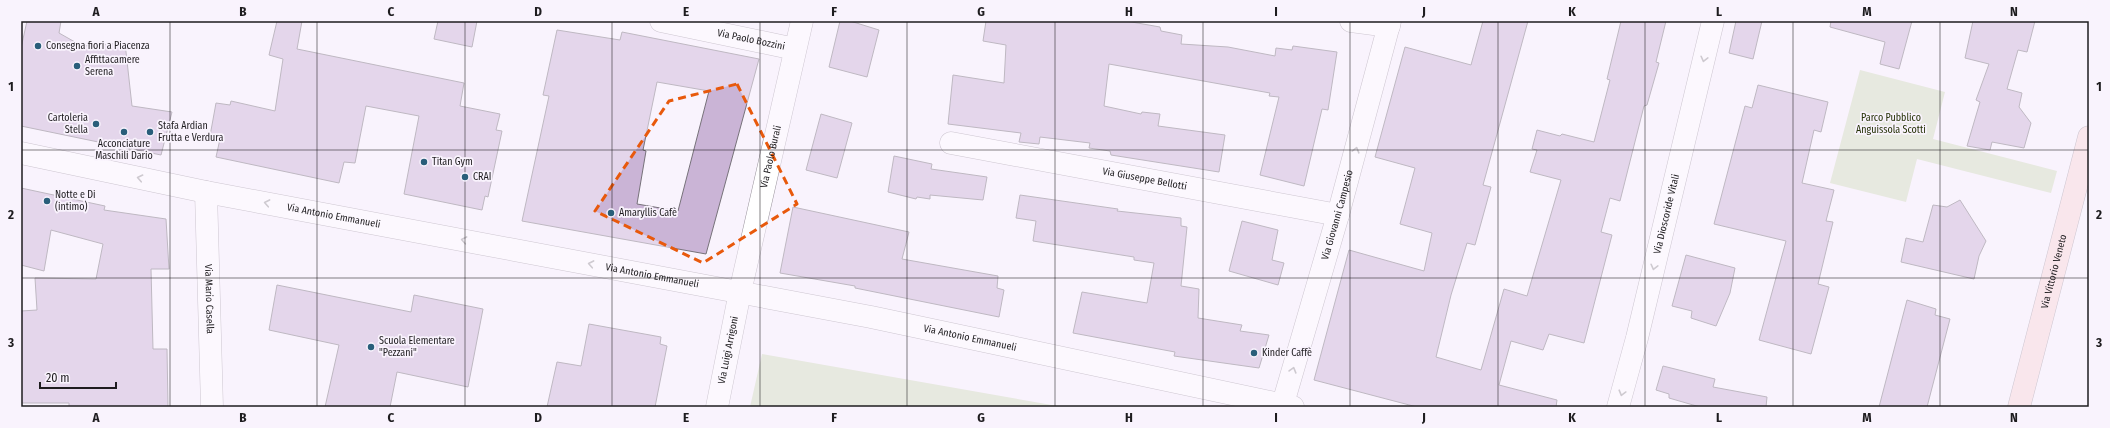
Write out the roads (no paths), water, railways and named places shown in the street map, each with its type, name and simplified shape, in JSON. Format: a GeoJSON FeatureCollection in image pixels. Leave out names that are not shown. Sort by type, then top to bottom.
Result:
{"type":"FeatureCollection","features":[{"type":"Feature","properties":{"kind":"main road","name":"Via Vittorio Veneto"},"geometry":{"type":"LineString","coordinates":[[2019,407],[2089,137]]}},
{"type":"Feature","properties":{"kind":"street","name":"Via Paolo Bozzini"},"geometry":{"type":"LineString","coordinates":[[661,21],[795,49]]}},
{"type":"Feature","properties":{"kind":"street","name":"Via Paolo Burali"},"geometry":{"type":"LineString","coordinates":[[740,292],[802,21]]}},
{"type":"Feature","properties":{"kind":"street"},"geometry":{"type":"LineString","coordinates":[[1351,21],[1390,24]]}},
{"type":"Feature","properties":{"kind":"street","name":"Via Dioscoride Vitali"},"geometry":{"type":"LineString","coordinates":[[1618,407],[1639,330],[1713,21]]}},
{"type":"Feature","properties":{"kind":"street","name":"Via Giovanni Campesio"},"geometry":{"type":"LineString","coordinates":[[1286,406],[1390,24]]}},
{"type":"Feature","properties":{"kind":"street","name":"Via Giuseppe Bellotti"},"geometry":{"type":"LineString","coordinates":[[951,143],[1338,214]]}},
{"type":"Feature","properties":{"kind":"street","name":"Via Antonio Emmanueli"},"geometry":{"type":"LineString","coordinates":[[21,153],[206,192],[871,317],[1286,406]]}},
{"type":"Feature","properties":{"kind":"street","name":"Via Mario Casella"},"geometry":{"type":"LineString","coordinates":[[206,192],[212,407]]}},
{"type":"Feature","properties":{"kind":"street","name":"Via Luigi Arrigoni"},"geometry":{"type":"LineString","coordinates":[[717,407],[740,292]]}},
{"type":"Feature","properties":{"kind":"place","name":"Consegna fiori a Piacenza"},"geometry":{"type":"Point","coordinates":[38,46]}},
{"type":"Feature","properties":{"kind":"place","name":"Affittacamere Serena"},"geometry":{"type":"Point","coordinates":[77,66]}},
{"type":"Feature","properties":{"kind":"place","name":"Cartoleria Stella"},"geometry":{"type":"Point","coordinates":[96,124]}},
{"type":"Feature","properties":{"kind":"place","name":"Acconciature Maschili Dario"},"geometry":{"type":"Point","coordinates":[124,132]}},
{"type":"Feature","properties":{"kind":"place","name":"Stafa Ardian Frutta e Verdura"},"geometry":{"type":"Point","coordinates":[150,132]}},
{"type":"Feature","properties":{"kind":"place","name":"Titan Gym"},"geometry":{"type":"Point","coordinates":[424,162]}},
{"type":"Feature","properties":{"kind":"place","name":"CRAI"},"geometry":{"type":"Point","coordinates":[465,177]}},
{"type":"Feature","properties":{"kind":"place","name":"Notte e Di (intimo)"},"geometry":{"type":"Point","coordinates":[47,201]}},
{"type":"Feature","properties":{"kind":"place","name":"Amaryllis Cafè"},"geometry":{"type":"Point","coordinates":[611,213]}},
{"type":"Feature","properties":{"kind":"place","name":"Scuola Elementare \"Pezzani\""},"geometry":{"type":"Point","coordinates":[371,347]}},
{"type":"Feature","properties":{"kind":"place","name":"Kinder Caffè"},"geometry":{"type":"Point","coordinates":[1254,353]}},
{"type":"Feature","properties":{"kind":"park label","name":"Parco Pubblico Anguissola Scotti"},"geometry":{"type":"Point","coordinates":[1891,124]}}]}
